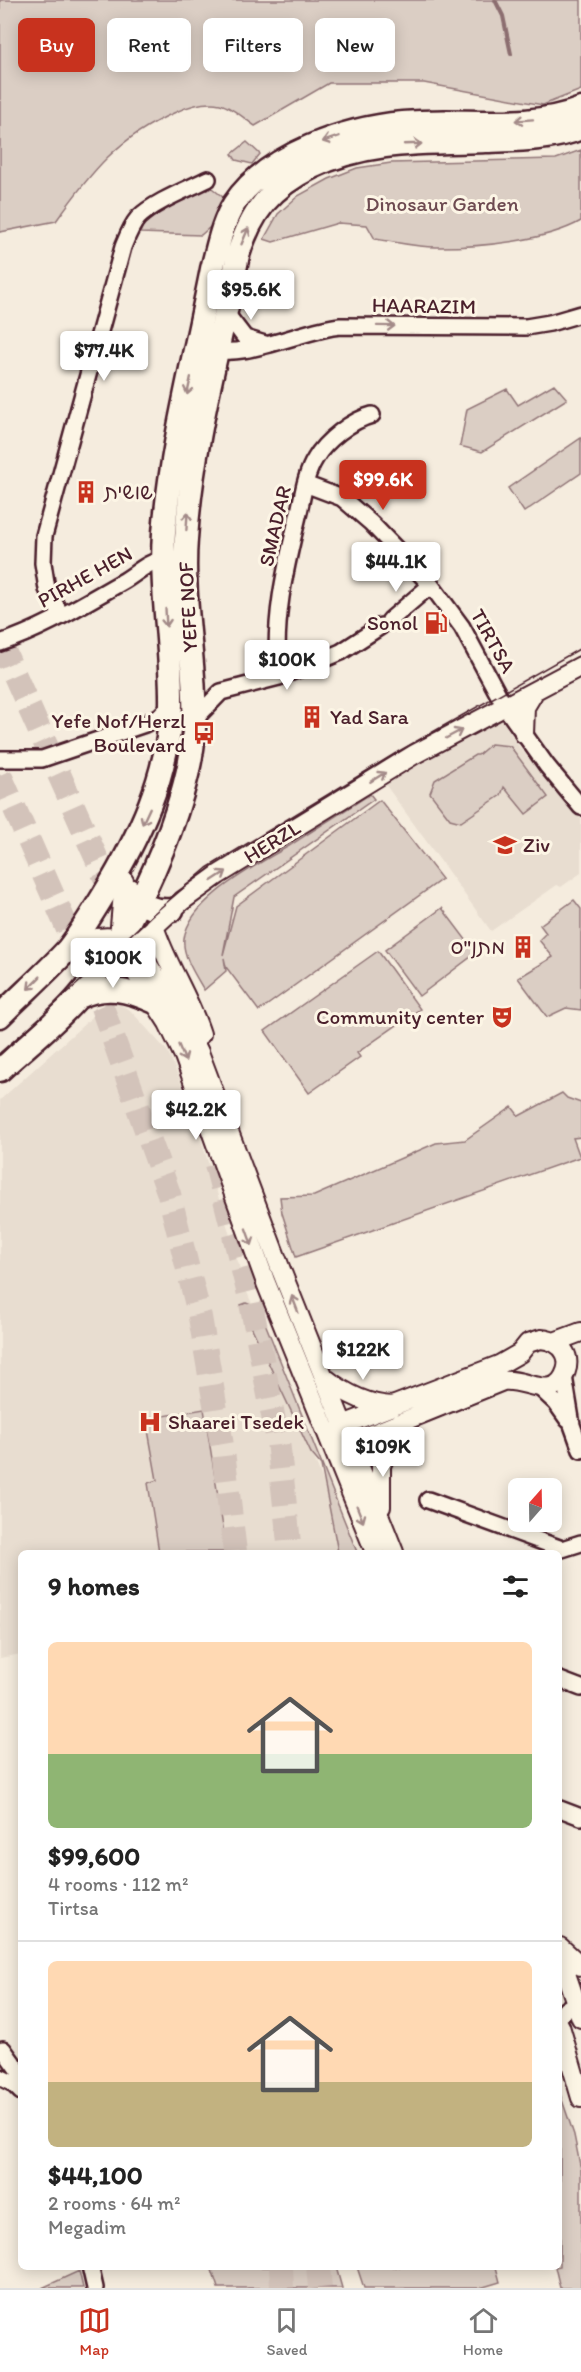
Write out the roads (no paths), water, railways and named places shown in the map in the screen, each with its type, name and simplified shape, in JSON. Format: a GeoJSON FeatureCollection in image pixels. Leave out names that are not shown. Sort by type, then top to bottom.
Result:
{"type":"FeatureCollection","features":[{"type":"Feature","properties":{"kind":"main road","name":"YEFE NOF"},"geometry":{"type":"LineString","coordinates":[[67,949],[98,904],[131,846],[158,785],[171,705],[163,560],[172,462],[220,237],[233,205],[262,175],[310,146],[371,128],[404,123],[530,120],[572,112],[581,108]]}},
{"type":"Feature","properties":{"kind":"main road","name":"YEFE NOF"},"geometry":{"type":"LineString","coordinates":[[79,997],[99,971],[126,946],[154,912],[152,874],[169,833],[186,781],[193,749],[195,719],[185,579],[186,532],[193,471],[238,255],[245,232],[265,201],[288,179],[351,151],[398,145],[520,140],[581,128]]}},
{"type":"Feature","properties":{"kind":"main road"},"geometry":{"type":"LineString","coordinates":[[131,846],[124,881],[128,890],[154,912]]}},
{"type":"Feature","properties":{"kind":"main road"},"geometry":{"type":"LineString","coordinates":[[0,1016],[67,949]]}},
{"type":"Feature","properties":{"kind":"main road"},"geometry":{"type":"LineString","coordinates":[[0,1070],[79,997],[90,992],[106,988],[136,994],[155,1002]]}},
{"type":"Feature","properties":{"kind":"street"},"geometry":{"type":"LineString","coordinates":[[61,615],[47,589],[43,563],[44,536],[123,247],[130,229],[149,209],[208,179]]}},
{"type":"Feature","properties":{"kind":"street"},"geometry":{"type":"LineString","coordinates":[[226,313],[245,338],[267,344]]}},
{"type":"Feature","properties":{"kind":"street","name":"HAARAZIM"},"geometry":{"type":"LineString","coordinates":[[218,352],[239,352],[327,327],[526,327],[581,314]]}},
{"type":"Feature","properties":{"kind":"street"},"geometry":{"type":"LineString","coordinates":[[201,328],[204,342],[218,352]]}},
{"type":"Feature","properties":{"kind":"street","name":"SMADAR"},"geometry":{"type":"LineString","coordinates":[[279,676],[279,615],[285,571],[309,470],[319,453],[353,421],[372,415]]}},
{"type":"Feature","properties":{"kind":"street","name":"TIRTSA"},"geometry":{"type":"LineString","coordinates":[[306,484],[342,498],[372,522],[462,627],[505,707],[581,807]]}},
{"type":"Feature","properties":{"kind":"street","name":"PIRHE HEN"},"geometry":{"type":"LineString","coordinates":[[0,643],[23,635],[61,615],[126,580],[153,562],[163,560],[178,570],[185,579]]}},
{"type":"Feature","properties":{"kind":"street"},"geometry":{"type":"LineString","coordinates":[[195,719],[221,692],[279,676],[341,652],[386,623],[427,588]]}},
{"type":"Feature","properties":{"kind":"street","name":"HERZL"},"geometry":{"type":"LineString","coordinates":[[154,912],[395,766],[581,666]]}},
{"type":"Feature","properties":{"kind":"street"},"geometry":{"type":"LineString","coordinates":[[191,673],[203,687],[221,692]]}},
{"type":"Feature","properties":{"kind":"street"},"geometry":{"type":"LineString","coordinates":[[524,734],[525,708],[534,692]]}},
{"type":"Feature","properties":{"kind":"street"},"geometry":{"type":"LineString","coordinates":[[0,759],[42,759],[153,720],[171,705]]}},
{"type":"Feature","properties":{"kind":"street"},"geometry":{"type":"LineString","coordinates":[[136,727],[153,732],[165,750]]}},
{"type":"Feature","properties":{"kind":"street"},"geometry":{"type":"LineString","coordinates":[[124,881],[126,946],[184,1056],[266,1283],[374,1550]]}},
{"type":"Feature","properties":{"kind":"street"},"geometry":{"type":"LineString","coordinates":[[154,912],[158,939],[196,1020],[222,1111]]}},
{"type":"Feature","properties":{"kind":"street"},"geometry":{"type":"LineString","coordinates":[[67,949],[91,938],[126,946],[180,1014],[199,1052],[393,1550]]}},
{"type":"Feature","properties":{"kind":"street"},"geometry":{"type":"LineString","coordinates":[[554,1342],[581,1332]]}},
{"type":"Feature","properties":{"kind":"street"},"geometry":{"type":"LineString","coordinates":[[572,1425],[556,1403],[533,1386],[518,1366],[523,1348],[534,1340],[554,1342],[565,1352],[572,1425],[581,1450]]}},
{"type":"Feature","properties":{"kind":"street"},"geometry":{"type":"LineString","coordinates":[[330,1440],[343,1425],[396,1414],[509,1379],[533,1386],[554,1386],[581,1352]]}},
{"type":"Feature","properties":{"kind":"street"},"geometry":{"type":"LineString","coordinates":[[330,1440],[350,1443],[396,1414],[520,1353]]}},
{"type":"Feature","properties":{"kind":"street"},"geometry":{"type":"LineString","coordinates":[[324,1377],[360,1399],[396,1414]]}},
{"type":"Feature","properties":{"kind":"street"},"geometry":{"type":"LineString","coordinates":[[383,1527],[380,1496],[381,1466],[396,1414]]}},
{"type":"Feature","properties":{"kind":"street"},"geometry":{"type":"LineString","coordinates":[[428,1500],[562,1549],[581,1544]]}},
{"type":"Feature","properties":{"kind":"street"},"geometry":{"type":"LineString","coordinates":[[562,1681],[581,1688]]}},
{"type":"Feature","properties":{"kind":"street"},"geometry":{"type":"LineString","coordinates":[[562,1810],[581,1817]]}},
{"type":"Feature","properties":{"kind":"street"},"geometry":{"type":"LineString","coordinates":[[562,1949],[581,1966]]}},
{"type":"Feature","properties":{"kind":"street"},"geometry":{"type":"LineString","coordinates":[[562,1961],[579,2007],[562,2015]]}},
{"type":"Feature","properties":{"kind":"street"},"geometry":{"type":"LineString","coordinates":[[562,2033],[581,2098]]}},
{"type":"Feature","properties":{"kind":"street"},"geometry":{"type":"LineString","coordinates":[[0,2070],[4,2063],[2,2047]]}},
{"type":"Feature","properties":{"kind":"street"},"geometry":{"type":"LineString","coordinates":[[2,2047],[18,2070]]}},
{"type":"Feature","properties":{"kind":"street"},"geometry":{"type":"LineString","coordinates":[[0,2077],[18,2089]]}},
{"type":"Feature","properties":{"kind":"street"},"geometry":{"type":"LineString","coordinates":[[91,2270],[95,2288]]}},
{"type":"Feature","properties":{"kind":"waterway"},"geometry":{"type":"LineString","coordinates":[[495,0],[503,16],[511,54]]}},
{"type":"Feature","properties":{"kind":"tunnel"},"geometry":{"type":"LineString","coordinates":[[0,642],[116,902]]}},
{"type":"Feature","properties":{"kind":"tunnel"},"geometry":{"type":"LineString","coordinates":[[0,775],[102,1007],[169,1194],[200,1317],[223,1451],[235,1550]]}},
{"type":"Feature","properties":{"kind":"tunnel"},"geometry":{"type":"LineString","coordinates":[[216,1164],[250,1298],[278,1441],[290,1550]]}},
{"type":"Feature","properties":{"kind":"tunnel"},"geometry":{"type":"LineString","coordinates":[[281,2270],[282,2288]]}},
{"type":"Feature","properties":{"kind":"tunnel"},"geometry":{"type":"LineString","coordinates":[[318,2270],[320,2288]]}},
{"type":"Feature","properties":{"kind":"tram line"},"geometry":{"type":"LineString","coordinates":[[0,1055],[152,915],[207,868],[401,750],[581,648]]}},
{"type":"Feature","properties":{"kind":"place","name":"שושית"},"geometry":{"type":"Point","coordinates":[86,492]}},
{"type":"Feature","properties":{"kind":"place","name":"Sonol"},"geometry":{"type":"Point","coordinates":[436,623]}},
{"type":"Feature","properties":{"kind":"place","name":"Yad Sara"},"geometry":{"type":"Point","coordinates":[312,717]}},
{"type":"Feature","properties":{"kind":"place","name":"Yefe Nof/Herzl Boulevard"},"geometry":{"type":"Point","coordinates":[204,733]}},
{"type":"Feature","properties":{"kind":"place","name":"Ziv"},"geometry":{"type":"Point","coordinates":[505,845]}},
{"type":"Feature","properties":{"kind":"place","name":"מתנ\"ס"},"geometry":{"type":"Point","coordinates":[523,947]}},
{"type":"Feature","properties":{"kind":"place","name":"Community center"},"geometry":{"type":"Point","coordinates":[502,1017]}},
{"type":"Feature","properties":{"kind":"place","name":"Shaarei Tsedek"},"geometry":{"type":"Point","coordinates":[150,1422]}},
{"type":"Feature","properties":{"kind":"park label","name":"Dinosaur Garden"},"geometry":{"type":"Point","coordinates":[442,204]}}]}
